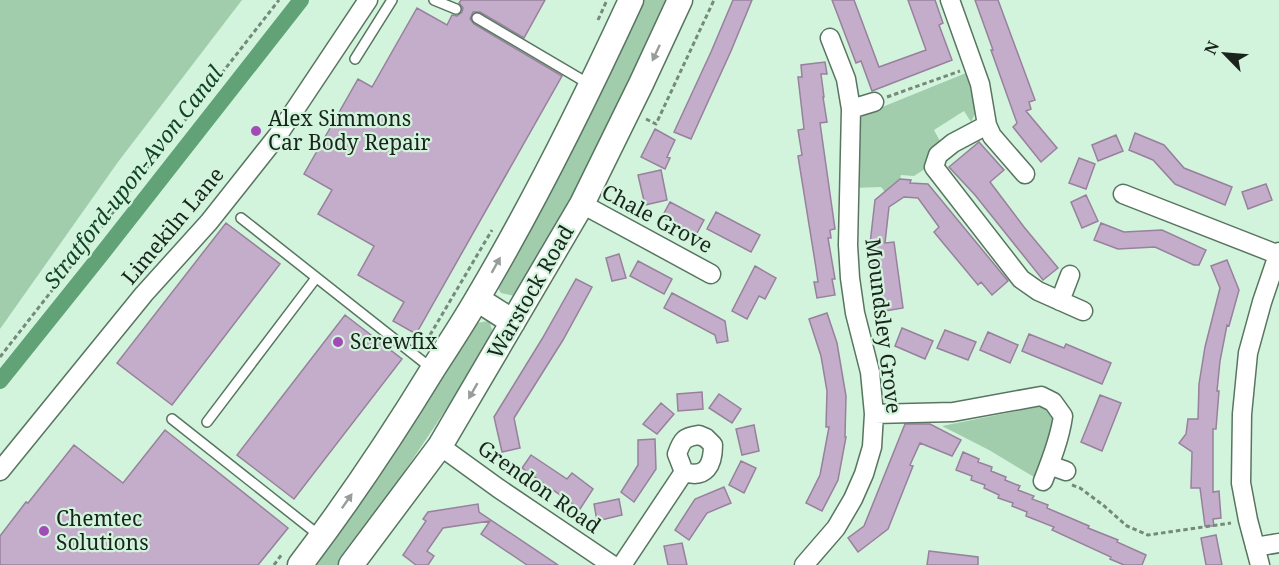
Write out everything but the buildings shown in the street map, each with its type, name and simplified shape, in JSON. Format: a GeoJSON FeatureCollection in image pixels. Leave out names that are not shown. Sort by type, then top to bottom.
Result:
{"type":"FeatureCollection","features":[{"type":"Feature","properties":{"kind":"street","name":"Limekiln Lane"},"geometry":{"type":"LineString","coordinates":[[0,471],[144,294],[209,222],[278,135],[368,0]]}},
{"type":"Feature","properties":{"kind":"street","name":"Warstock Road"},"geometry":{"type":"LineString","coordinates":[[293,557],[321,538],[398,426],[477,299],[541,185],[631,0]]}},
{"type":"Feature","properties":{"kind":"street","name":"Warstock Road"},"geometry":{"type":"LineString","coordinates":[[351,565],[440,446],[582,204],[680,0]]}},
{"type":"Feature","properties":{"kind":"street"},"geometry":{"type":"LineString","coordinates":[[950,0],[980,84],[987,125],[992,136],[1025,174]]}},
{"type":"Feature","properties":{"kind":"street","name":"Moundsley Grove"},"geometry":{"type":"LineString","coordinates":[[804,565],[836,528],[853,499],[872,447],[874,414],[870,372],[855,313],[850,278],[848,245],[851,109],[846,79],[830,38]]}},
{"type":"Feature","properties":{"kind":"street"},"geometry":{"type":"LineString","coordinates":[[851,109],[874,102]]}},
{"type":"Feature","properties":{"kind":"street"},"geometry":{"type":"LineString","coordinates":[[987,125],[953,143],[938,155],[934,167],[1021,279],[1038,291],[1083,311]]}},
{"type":"Feature","properties":{"kind":"street"},"geometry":{"type":"LineString","coordinates":[[1123,194],[1279,254],[1262,302],[1248,353],[1242,414],[1241,460],[1241,483],[1257,556],[1279,543]]}},
{"type":"Feature","properties":{"kind":"street","name":"Chale Grove"},"geometry":{"type":"LineString","coordinates":[[582,204],[711,274]]}},
{"type":"Feature","properties":{"kind":"street"},"geometry":{"type":"LineString","coordinates":[[1060,301],[1070,275]]}},
{"type":"Feature","properties":{"kind":"street"},"geometry":{"type":"LineString","coordinates":[[477,299],[513,322]]}},
{"type":"Feature","properties":{"kind":"street"},"geometry":{"type":"LineString","coordinates":[[874,414],[953,412],[1041,396],[1053,402],[1063,416],[1057,475]]}},
{"type":"Feature","properties":{"kind":"street","name":"Grendon Road"},"geometry":{"type":"LineString","coordinates":[[440,446],[611,564]]}},
{"type":"Feature","properties":{"kind":"street"},"geometry":{"type":"LineString","coordinates":[[611,564],[684,472]]}},
{"type":"Feature","properties":{"kind":"lane"},"geometry":{"type":"LineString","coordinates":[[354,59],[392,0]]}},
{"type":"Feature","properties":{"kind":"lane"},"geometry":{"type":"LineString","coordinates":[[434,0],[456,9]]}},
{"type":"Feature","properties":{"kind":"lane"},"geometry":{"type":"LineString","coordinates":[[477,18],[591,86]]}},
{"type":"Feature","properties":{"kind":"lane"},"geometry":{"type":"LineString","coordinates":[[241,218],[433,370]]}},
{"type":"Feature","properties":{"kind":"lane"},"geometry":{"type":"LineString","coordinates":[[207,422],[316,278]]}},
{"type":"Feature","properties":{"kind":"lane"},"geometry":{"type":"LineString","coordinates":[[172,418],[321,538]]}},
{"type":"Feature","properties":{"kind":"path"},"geometry":{"type":"LineString","coordinates":[[0,357],[279,0]]}},
{"type":"Feature","properties":{"kind":"path"},"geometry":{"type":"LineString","coordinates":[[598,21],[607,0]]}},
{"type":"Feature","properties":{"kind":"path"},"geometry":{"type":"LineString","coordinates":[[641,116],[656,124],[714,0]]}},
{"type":"Feature","properties":{"kind":"path"},"geometry":{"type":"LineString","coordinates":[[874,102],[973,66]]}},
{"type":"Feature","properties":{"kind":"path"},"geometry":{"type":"LineString","coordinates":[[426,341],[497,221]]}},
{"type":"Feature","properties":{"kind":"path"},"geometry":{"type":"LineString","coordinates":[[1057,475],[1080,488],[1127,526],[1148,536],[1248,520]]}},
{"type":"Feature","properties":{"kind":"path"},"geometry":{"type":"LineString","coordinates":[[274,565],[293,557]]}},
{"type":"Feature","properties":{"kind":"green space"},"geometry":{"type":"Polygon","coordinates":[[[0,0],[242,0],[118,162],[0,329],[0,0]]]}},
{"type":"Feature","properties":{"kind":"green space"},"geometry":{"type":"Polygon","coordinates":[[[639,0],[669,0],[568,203],[515,296],[501,293],[496,285],[639,0]]]}},
{"type":"Feature","properties":{"kind":"green space"},"geometry":{"type":"Polygon","coordinates":[[[966,73],[975,105],[975,114],[971,122],[964,111],[934,130],[940,141],[932,150],[928,167],[914,176],[901,175],[900,179],[885,192],[881,187],[854,188],[859,119],[865,114],[966,73]]]}},
{"type":"Feature","properties":{"kind":"green space"},"geometry":{"type":"Polygon","coordinates":[[[489,321],[493,332],[465,381],[350,553],[340,565],[313,565],[476,323],[489,321]]]}},
{"type":"Feature","properties":{"kind":"green space"},"geometry":{"type":"Polygon","coordinates":[[[1041,406],[1055,422],[1043,461],[1034,477],[942,426],[1041,406]]]}},
{"type":"Feature","properties":{"kind":"waterway","name":"Stratford-upon-Avon Canal"},"geometry":{"type":"LineString","coordinates":[[0,381],[301,0]]}},
{"type":"Feature","properties":{"kind":"place","name":"Alex Simmons Car Body Repair"},"geometry":{"type":"Point","coordinates":[256,131]}},
{"type":"Feature","properties":{"kind":"place","name":"Screwfix"},"geometry":{"type":"Point","coordinates":[338,342]}},
{"type":"Feature","properties":{"kind":"place","name":"Chemtec Solutions"},"geometry":{"type":"Point","coordinates":[44,531]}}]}
